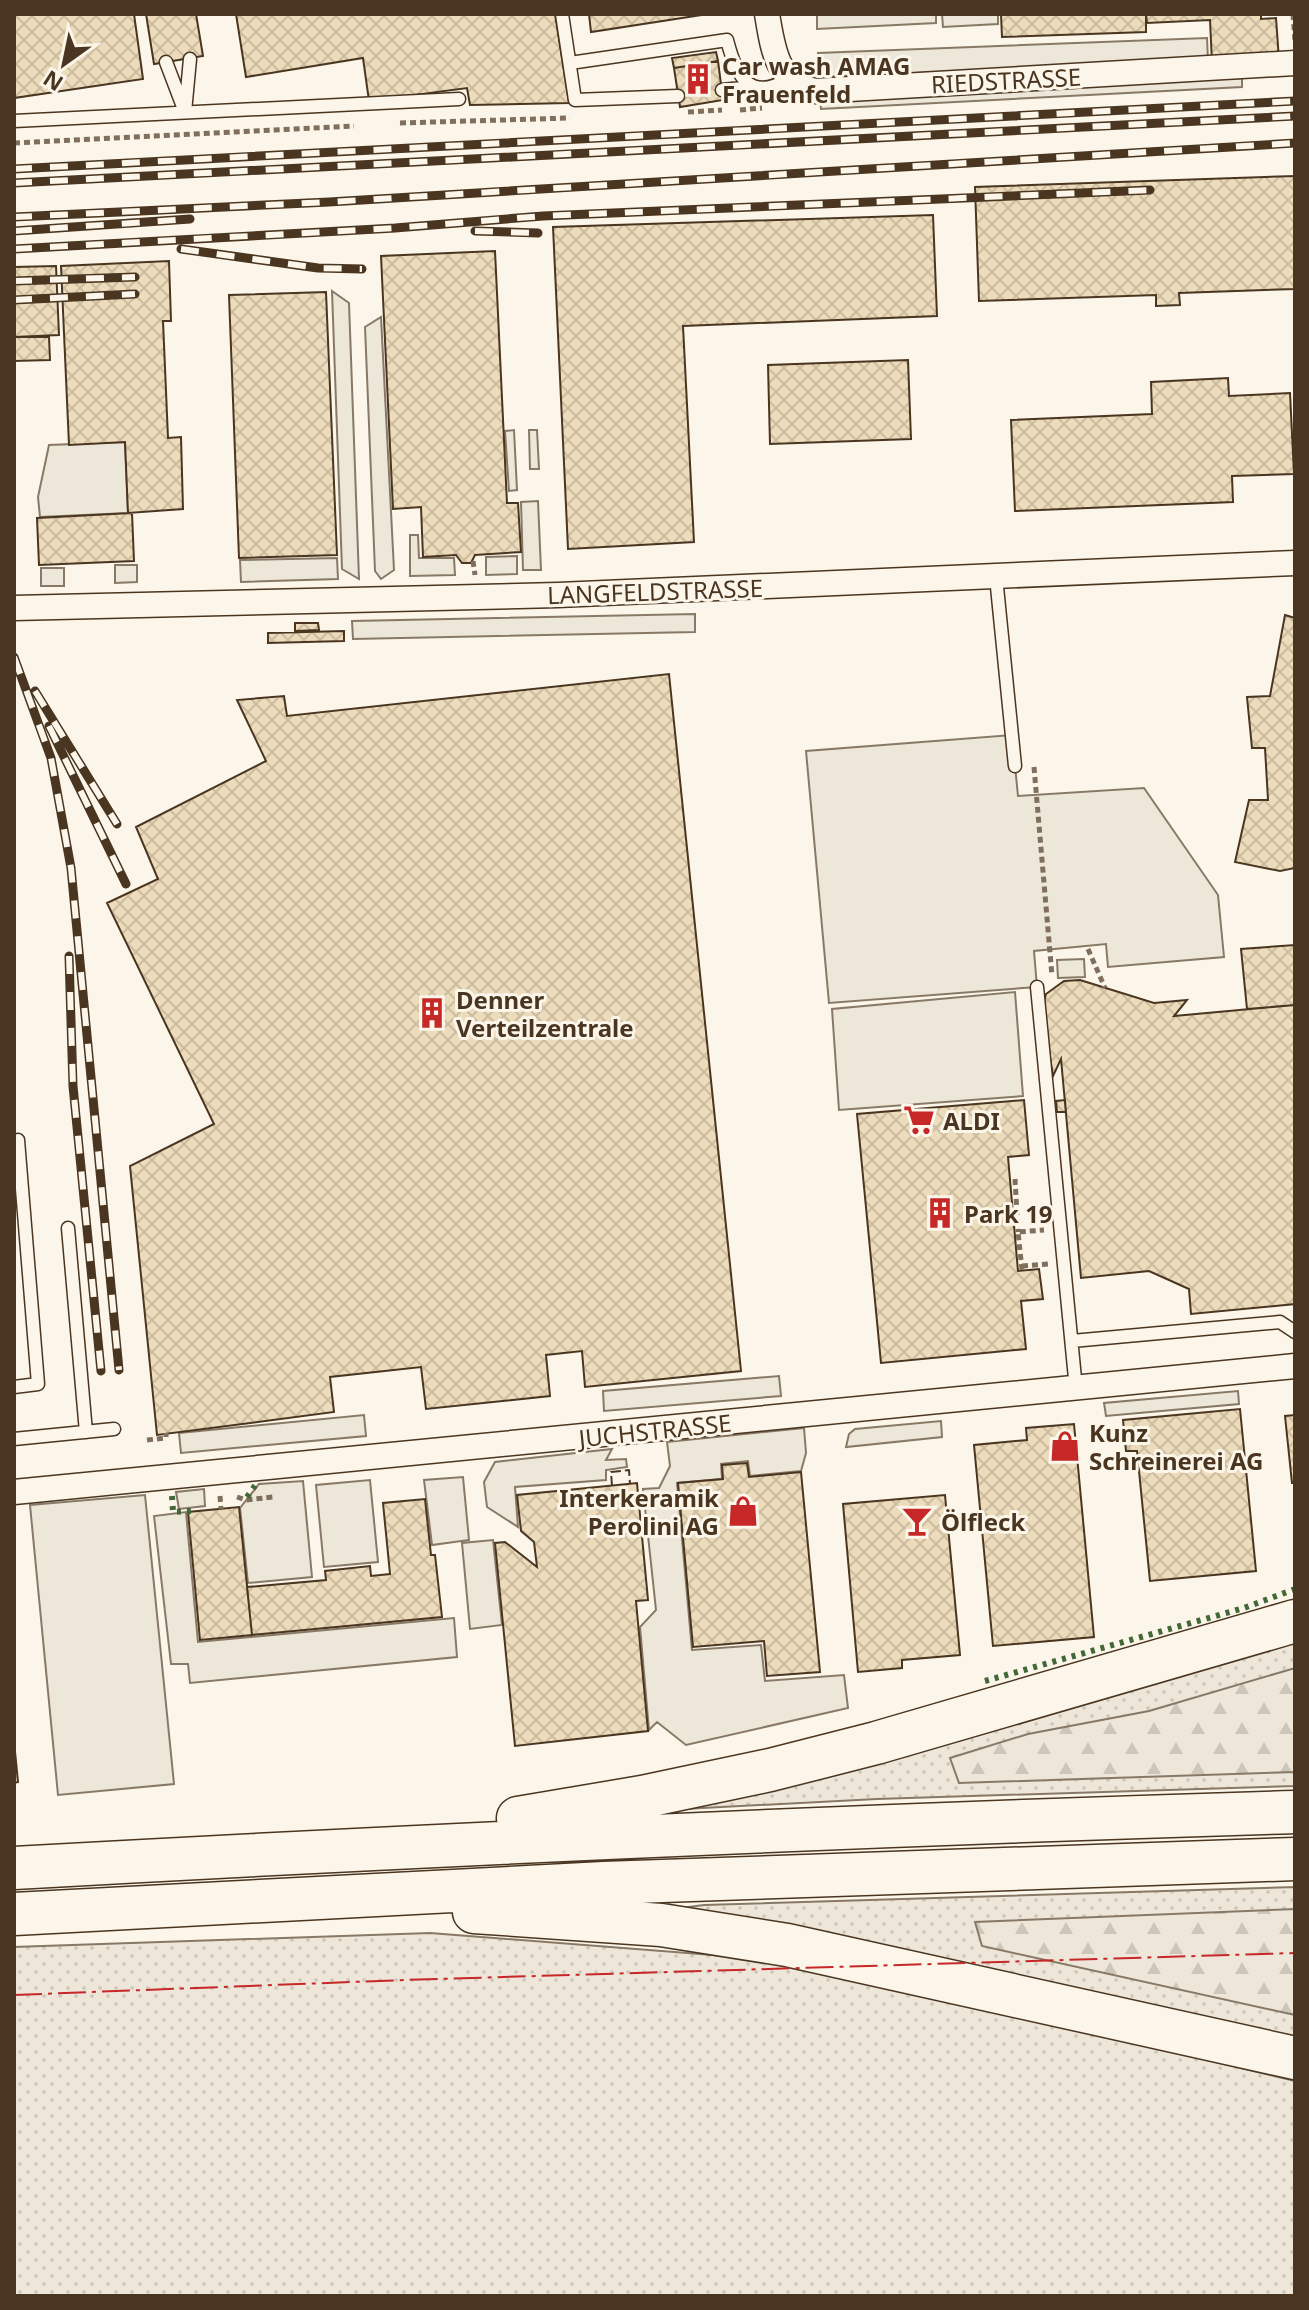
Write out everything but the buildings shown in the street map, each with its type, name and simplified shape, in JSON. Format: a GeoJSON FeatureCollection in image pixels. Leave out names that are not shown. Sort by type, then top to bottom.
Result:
{"type":"FeatureCollection","features":[{"type":"Feature","properties":{"kind":"highway"},"geometry":{"type":"LineString","coordinates":[[331,1850],[642,1797],[770,1770],[876,1743],[1295,1621]]}},
{"type":"Feature","properties":{"kind":"highway"},"geometry":{"type":"LineString","coordinates":[[14,1868],[876,1825],[1295,1812]]}},
{"type":"Feature","properties":{"kind":"highway"},"geometry":{"type":"LineString","coordinates":[[14,1914],[604,1883],[1295,1859]]}},
{"type":"Feature","properties":{"kind":"highway"},"geometry":{"type":"LineString","coordinates":[[278,1899],[630,1923],[728,1934],[856,1959],[1295,2058]]}},
{"type":"Feature","properties":{"kind":"street"},"geometry":{"type":"LineString","coordinates":[[767,14],[775,52],[795,84]]}},
{"type":"Feature","properties":{"kind":"street","name":"RIEDSTRASSE"},"geometry":{"type":"LineString","coordinates":[[795,84],[831,90],[1295,63]]}},
{"type":"Feature","properties":{"kind":"street","name":"LANGFELDSTRASSE"},"geometry":{"type":"LineString","coordinates":[[14,608],[495,597],[1295,563]]}},
{"type":"Feature","properties":{"kind":"street","name":"JUCHSTRASSE"},"geometry":{"type":"LineString","coordinates":[[14,1492],[1295,1366]]}},
{"type":"Feature","properties":{"kind":"lane"},"geometry":{"type":"LineString","coordinates":[[562,14],[575,100],[678,96]]}},
{"type":"Feature","properties":{"kind":"lane"},"geometry":{"type":"LineString","coordinates":[[570,63],[727,40],[734,70],[752,87]]}},
{"type":"Feature","properties":{"kind":"lane"},"geometry":{"type":"LineString","coordinates":[[185,112],[190,59]]}},
{"type":"Feature","properties":{"kind":"lane"},"geometry":{"type":"LineString","coordinates":[[166,62],[185,112]]}},
{"type":"Feature","properties":{"kind":"lane"},"geometry":{"type":"LineString","coordinates":[[722,90],[795,84]]}},
{"type":"Feature","properties":{"kind":"lane"},"geometry":{"type":"LineString","coordinates":[[14,121],[459,99]]}},
{"type":"Feature","properties":{"kind":"lane"},"geometry":{"type":"LineString","coordinates":[[996,577],[1015,766]]}},
{"type":"Feature","properties":{"kind":"lane"},"geometry":{"type":"LineString","coordinates":[[1037,987],[1076,1389]]}},
{"type":"Feature","properties":{"kind":"lane"},"geometry":{"type":"LineString","coordinates":[[14,1387],[38,1384],[18,1140]]}},
{"type":"Feature","properties":{"kind":"lane"},"geometry":{"type":"LineString","coordinates":[[68,1228],[86,1432]]}},
{"type":"Feature","properties":{"kind":"lane"},"geometry":{"type":"LineString","coordinates":[[1072,1341],[1280,1322],[1295,1332]]}},
{"type":"Feature","properties":{"kind":"lane"},"geometry":{"type":"LineString","coordinates":[[14,1439],[114,1429]]}},
{"type":"Feature","properties":{"kind":"path"},"geometry":{"type":"LineString","coordinates":[[1293,14],[1295,50]]}},
{"type":"Feature","properties":{"kind":"path"},"geometry":{"type":"LineString","coordinates":[[677,113],[782,106],[795,100],[795,84]]}},
{"type":"Feature","properties":{"kind":"path"},"geometry":{"type":"LineString","coordinates":[[398,123],[583,118]]}},
{"type":"Feature","properties":{"kind":"path"},"geometry":{"type":"LineString","coordinates":[[14,143],[368,125]]}},
{"type":"Feature","properties":{"kind":"path"},"geometry":{"type":"LineString","coordinates":[[1088,949],[1105,988]]}},
{"type":"Feature","properties":{"kind":"path"},"geometry":{"type":"LineString","coordinates":[[1015,1179],[1022,1270]]}},
{"type":"Feature","properties":{"kind":"path"},"geometry":{"type":"LineString","coordinates":[[1018,1232],[1061,1228]]}},
{"type":"Feature","properties":{"kind":"path"},"geometry":{"type":"LineString","coordinates":[[147,1440],[166,1438],[166,1433]]}},
{"type":"Feature","properties":{"kind":"path"},"geometry":{"type":"LineString","coordinates":[[220,1498],[273,1497]]}},
{"type":"Feature","properties":{"kind":"green space"},"geometry":{"type":"Polygon","coordinates":[[[1295,1638],[1295,1786],[877,1799],[646,1811],[1295,1638]]]}},
{"type":"Feature","properties":{"kind":"green space"},"geometry":{"type":"Polygon","coordinates":[[[1295,1668],[1295,1772],[959,1783],[950,1758],[1028,1734],[1149,1711],[1295,1668]]]}},
{"type":"Feature","properties":{"kind":"green space"},"geometry":{"type":"Polygon","coordinates":[[[1295,1887],[1295,2044],[665,1910],[704,1905],[1295,1887]]]}},
{"type":"Feature","properties":{"kind":"green space"},"geometry":{"type":"Polygon","coordinates":[[[1295,1909],[1295,2015],[982,1946],[975,1922],[1295,1909]]]}},
{"type":"Feature","properties":{"kind":"green space"},"geometry":{"type":"Polygon","coordinates":[[[430,1933],[791,1961],[1295,2081],[1295,2296],[14,2296],[14,1947],[430,1933]]]}},
{"type":"Feature","properties":{"kind":"shaded area"},"geometry":{"type":"Polygon","coordinates":[[[817,14],[936,14],[936,23],[817,29],[817,14]]]}},
{"type":"Feature","properties":{"kind":"shaded area"},"geometry":{"type":"Polygon","coordinates":[[[942,14],[998,14],[998,24],[943,27],[942,14]]]}},
{"type":"Feature","properties":{"kind":"shaded area"},"geometry":{"type":"Polygon","coordinates":[[[1207,38],[1208,61],[819,77],[818,53],[1207,38]]]}},
{"type":"Feature","properties":{"kind":"shaded area"},"geometry":{"type":"Polygon","coordinates":[[[1242,78],[1242,87],[821,109],[820,99],[1242,78]]]}},
{"type":"Feature","properties":{"kind":"shaded area"},"geometry":{"type":"Polygon","coordinates":[[[332,291],[349,303],[359,579],[342,569],[332,291]]]}},
{"type":"Feature","properties":{"kind":"shaded area"},"geometry":{"type":"Polygon","coordinates":[[[381,317],[394,570],[381,579],[375,571],[365,327],[381,317]]]}},
{"type":"Feature","properties":{"kind":"shaded area"},"geometry":{"type":"Polygon","coordinates":[[[514,430],[517,490],[509,491],[505,431],[514,430]]]}},
{"type":"Feature","properties":{"kind":"shaded area"},"geometry":{"type":"Polygon","coordinates":[[[529,430],[537,430],[539,469],[530,469],[529,430]]]}},
{"type":"Feature","properties":{"kind":"shaded area"},"geometry":{"type":"Polygon","coordinates":[[[125,442],[128,513],[40,517],[38,497],[49,445],[125,442]]]}},
{"type":"Feature","properties":{"kind":"shaded area"},"geometry":{"type":"Polygon","coordinates":[[[538,501],[541,570],[523,570],[521,502],[538,501]]]}},
{"type":"Feature","properties":{"kind":"shaded area"},"geometry":{"type":"Polygon","coordinates":[[[410,535],[418,535],[419,558],[454,558],[455,575],[410,576],[410,535]]]}},
{"type":"Feature","properties":{"kind":"shaded area"},"geometry":{"type":"Polygon","coordinates":[[[517,556],[517,574],[486,575],[486,557],[517,556]]]}},
{"type":"Feature","properties":{"kind":"shaded area"},"geometry":{"type":"Polygon","coordinates":[[[337,558],[338,579],[241,582],[240,560],[337,558]]]}},
{"type":"Feature","properties":{"kind":"shaded area"},"geometry":{"type":"Polygon","coordinates":[[[115,565],[137,565],[137,582],[115,583],[115,565]]]}},
{"type":"Feature","properties":{"kind":"shaded area"},"geometry":{"type":"Polygon","coordinates":[[[41,568],[64,568],[64,586],[41,586],[41,568]]]}},
{"type":"Feature","properties":{"kind":"shaded area"},"geometry":{"type":"Polygon","coordinates":[[[695,614],[695,632],[353,639],[352,621],[695,614]]]}},
{"type":"Feature","properties":{"kind":"shaded area"},"geometry":{"type":"Polygon","coordinates":[[[1012,735],[1018,796],[1144,788],[1218,895],[1224,957],[1108,967],[1106,944],[1034,951],[1037,987],[829,1003],[806,751],[1012,735]]]}},
{"type":"Feature","properties":{"kind":"shaded area"},"geometry":{"type":"Polygon","coordinates":[[[1084,959],[1085,977],[1058,978],[1057,960],[1084,959]]]}},
{"type":"Feature","properties":{"kind":"shaded area"},"geometry":{"type":"Polygon","coordinates":[[[1015,992],[1023,1096],[839,1110],[832,1009],[1015,992]]]}},
{"type":"Feature","properties":{"kind":"shaded area"},"geometry":{"type":"Polygon","coordinates":[[[779,1376],[781,1396],[604,1411],[603,1391],[779,1376]]]}},
{"type":"Feature","properties":{"kind":"shaded area"},"geometry":{"type":"Polygon","coordinates":[[[1238,1391],[1239,1404],[1106,1416],[1104,1403],[1238,1391]]]}},
{"type":"Feature","properties":{"kind":"shaded area"},"geometry":{"type":"Polygon","coordinates":[[[364,1415],[366,1436],[181,1453],[179,1433],[364,1415]]]}},
{"type":"Feature","properties":{"kind":"shaded area"},"geometry":{"type":"Polygon","coordinates":[[[941,1421],[942,1437],[846,1447],[849,1434],[855,1429],[941,1421]]]}},
{"type":"Feature","properties":{"kind":"shaded area"},"geometry":{"type":"Polygon","coordinates":[[[804,1428],[806,1453],[801,1471],[750,1476],[748,1461],[721,1464],[722,1479],[677,1483],[692,1650],[761,1645],[765,1681],[844,1675],[848,1708],[686,1745],[657,1722],[649,1730],[640,1627],[656,1610],[643,1489],[659,1488],[670,1466],[667,1442],[804,1428]]]}},
{"type":"Feature","properties":{"kind":"shaded area"},"geometry":{"type":"Polygon","coordinates":[[[612,1449],[606,1460],[626,1459],[627,1467],[606,1470],[606,1480],[515,1487],[518,1527],[487,1507],[484,1482],[495,1462],[612,1449]]]}},
{"type":"Feature","properties":{"kind":"shaded area"},"geometry":{"type":"Polygon","coordinates":[[[463,1477],[469,1540],[432,1545],[424,1480],[463,1477]]]}},
{"type":"Feature","properties":{"kind":"shaded area"},"geometry":{"type":"Polygon","coordinates":[[[370,1480],[378,1562],[324,1567],[316,1485],[370,1480]]]}},
{"type":"Feature","properties":{"kind":"shaded area"},"geometry":{"type":"Polygon","coordinates":[[[303,1481],[312,1577],[248,1583],[240,1508],[259,1484],[303,1481]]]}},
{"type":"Feature","properties":{"kind":"shaded area"},"geometry":{"type":"Polygon","coordinates":[[[204,1489],[205,1506],[179,1509],[176,1492],[204,1489]]]}},
{"type":"Feature","properties":{"kind":"shaded area"},"geometry":{"type":"Polygon","coordinates":[[[145,1495],[174,1784],[58,1795],[30,1505],[145,1495]]]}},
{"type":"Feature","properties":{"kind":"shaded area"},"geometry":{"type":"Polygon","coordinates":[[[186,1512],[198,1642],[454,1618],[457,1657],[190,1683],[188,1664],[171,1664],[154,1516],[186,1512]]]}},
{"type":"Feature","properties":{"kind":"shaded area"},"geometry":{"type":"Polygon","coordinates":[[[493,1540],[502,1625],[470,1629],[462,1543],[493,1540]]]}},
{"type":"Feature","properties":{"kind":"railway"},"geometry":{"type":"LineString","coordinates":[[14,169],[1295,101]]}},
{"type":"Feature","properties":{"kind":"railway"},"geometry":{"type":"LineString","coordinates":[[14,183],[1295,116]]}},
{"type":"Feature","properties":{"kind":"railway"},"geometry":{"type":"LineString","coordinates":[[14,217],[329,202],[1295,143]]}},
{"type":"Feature","properties":{"kind":"railway"},"geometry":{"type":"LineString","coordinates":[[14,249],[395,228],[543,216],[1150,190]]}},
{"type":"Feature","properties":{"kind":"railway"},"geometry":{"type":"LineString","coordinates":[[14,231],[190,219]]}},
{"type":"Feature","properties":{"kind":"railway"},"geometry":{"type":"LineString","coordinates":[[475,231],[538,233]]}},
{"type":"Feature","properties":{"kind":"railway"},"geometry":{"type":"LineString","coordinates":[[181,249],[318,268],[362,269]]}},
{"type":"Feature","properties":{"kind":"railway"},"geometry":{"type":"LineString","coordinates":[[14,281],[135,277]]}},
{"type":"Feature","properties":{"kind":"railway"},"geometry":{"type":"LineString","coordinates":[[14,300],[135,294]]}},
{"type":"Feature","properties":{"kind":"railway"},"geometry":{"type":"LineString","coordinates":[[14,657],[51,758],[71,868],[119,1370]]}},
{"type":"Feature","properties":{"kind":"railway"},"geometry":{"type":"LineString","coordinates":[[35,691],[117,824]]}},
{"type":"Feature","properties":{"kind":"railway"},"geometry":{"type":"LineString","coordinates":[[49,726],[126,884]]}},
{"type":"Feature","properties":{"kind":"railway"},"geometry":{"type":"LineString","coordinates":[[69,956],[73,1086],[101,1371]]}},
{"type":"Feature","properties":{"kind":"hedge"},"geometry":{"type":"LineString","coordinates":[[247,1497],[257,1483]]}},
{"type":"Feature","properties":{"kind":"hedge"},"geometry":{"type":"LineString","coordinates":[[172,1496],[173,1512],[191,1511]]}},
{"type":"Feature","properties":{"kind":"hedge"},"geometry":{"type":"LineString","coordinates":[[985,1681],[1244,1608],[1295,1589]]}},
{"type":"Feature","properties":{"kind":"fence"},"geometry":{"type":"LineString","coordinates":[[612,1486],[611,1472],[629,1470],[630,1484]]}},
{"type":"Feature","properties":{"kind":"power"},"geometry":{"type":"LineString","coordinates":[[14,1995],[1295,1953]]}},
{"type":"Feature","properties":{"kind":"place","name":"Car wash AMAG Frauenfeld"},"geometry":{"type":"Point","coordinates":[698,79]}},
{"type":"Feature","properties":{"kind":"place","name":"Denner Verteilzentrale"},"geometry":{"type":"Point","coordinates":[432,1013]}},
{"type":"Feature","properties":{"kind":"place","name":"ALDI"},"geometry":{"type":"Point","coordinates":[919,1120]}},
{"type":"Feature","properties":{"kind":"place","name":"Park 19"},"geometry":{"type":"Point","coordinates":[940,1213]}},
{"type":"Feature","properties":{"kind":"place","name":"Kunz Schreinerei AG"},"geometry":{"type":"Point","coordinates":[1065,1446]}},
{"type":"Feature","properties":{"kind":"place","name":"Interkeramik Perolini AG"},"geometry":{"type":"Point","coordinates":[743,1511]}},
{"type":"Feature","properties":{"kind":"place","name":"Ölfleck"},"geometry":{"type":"Point","coordinates":[917,1521]}}]}
